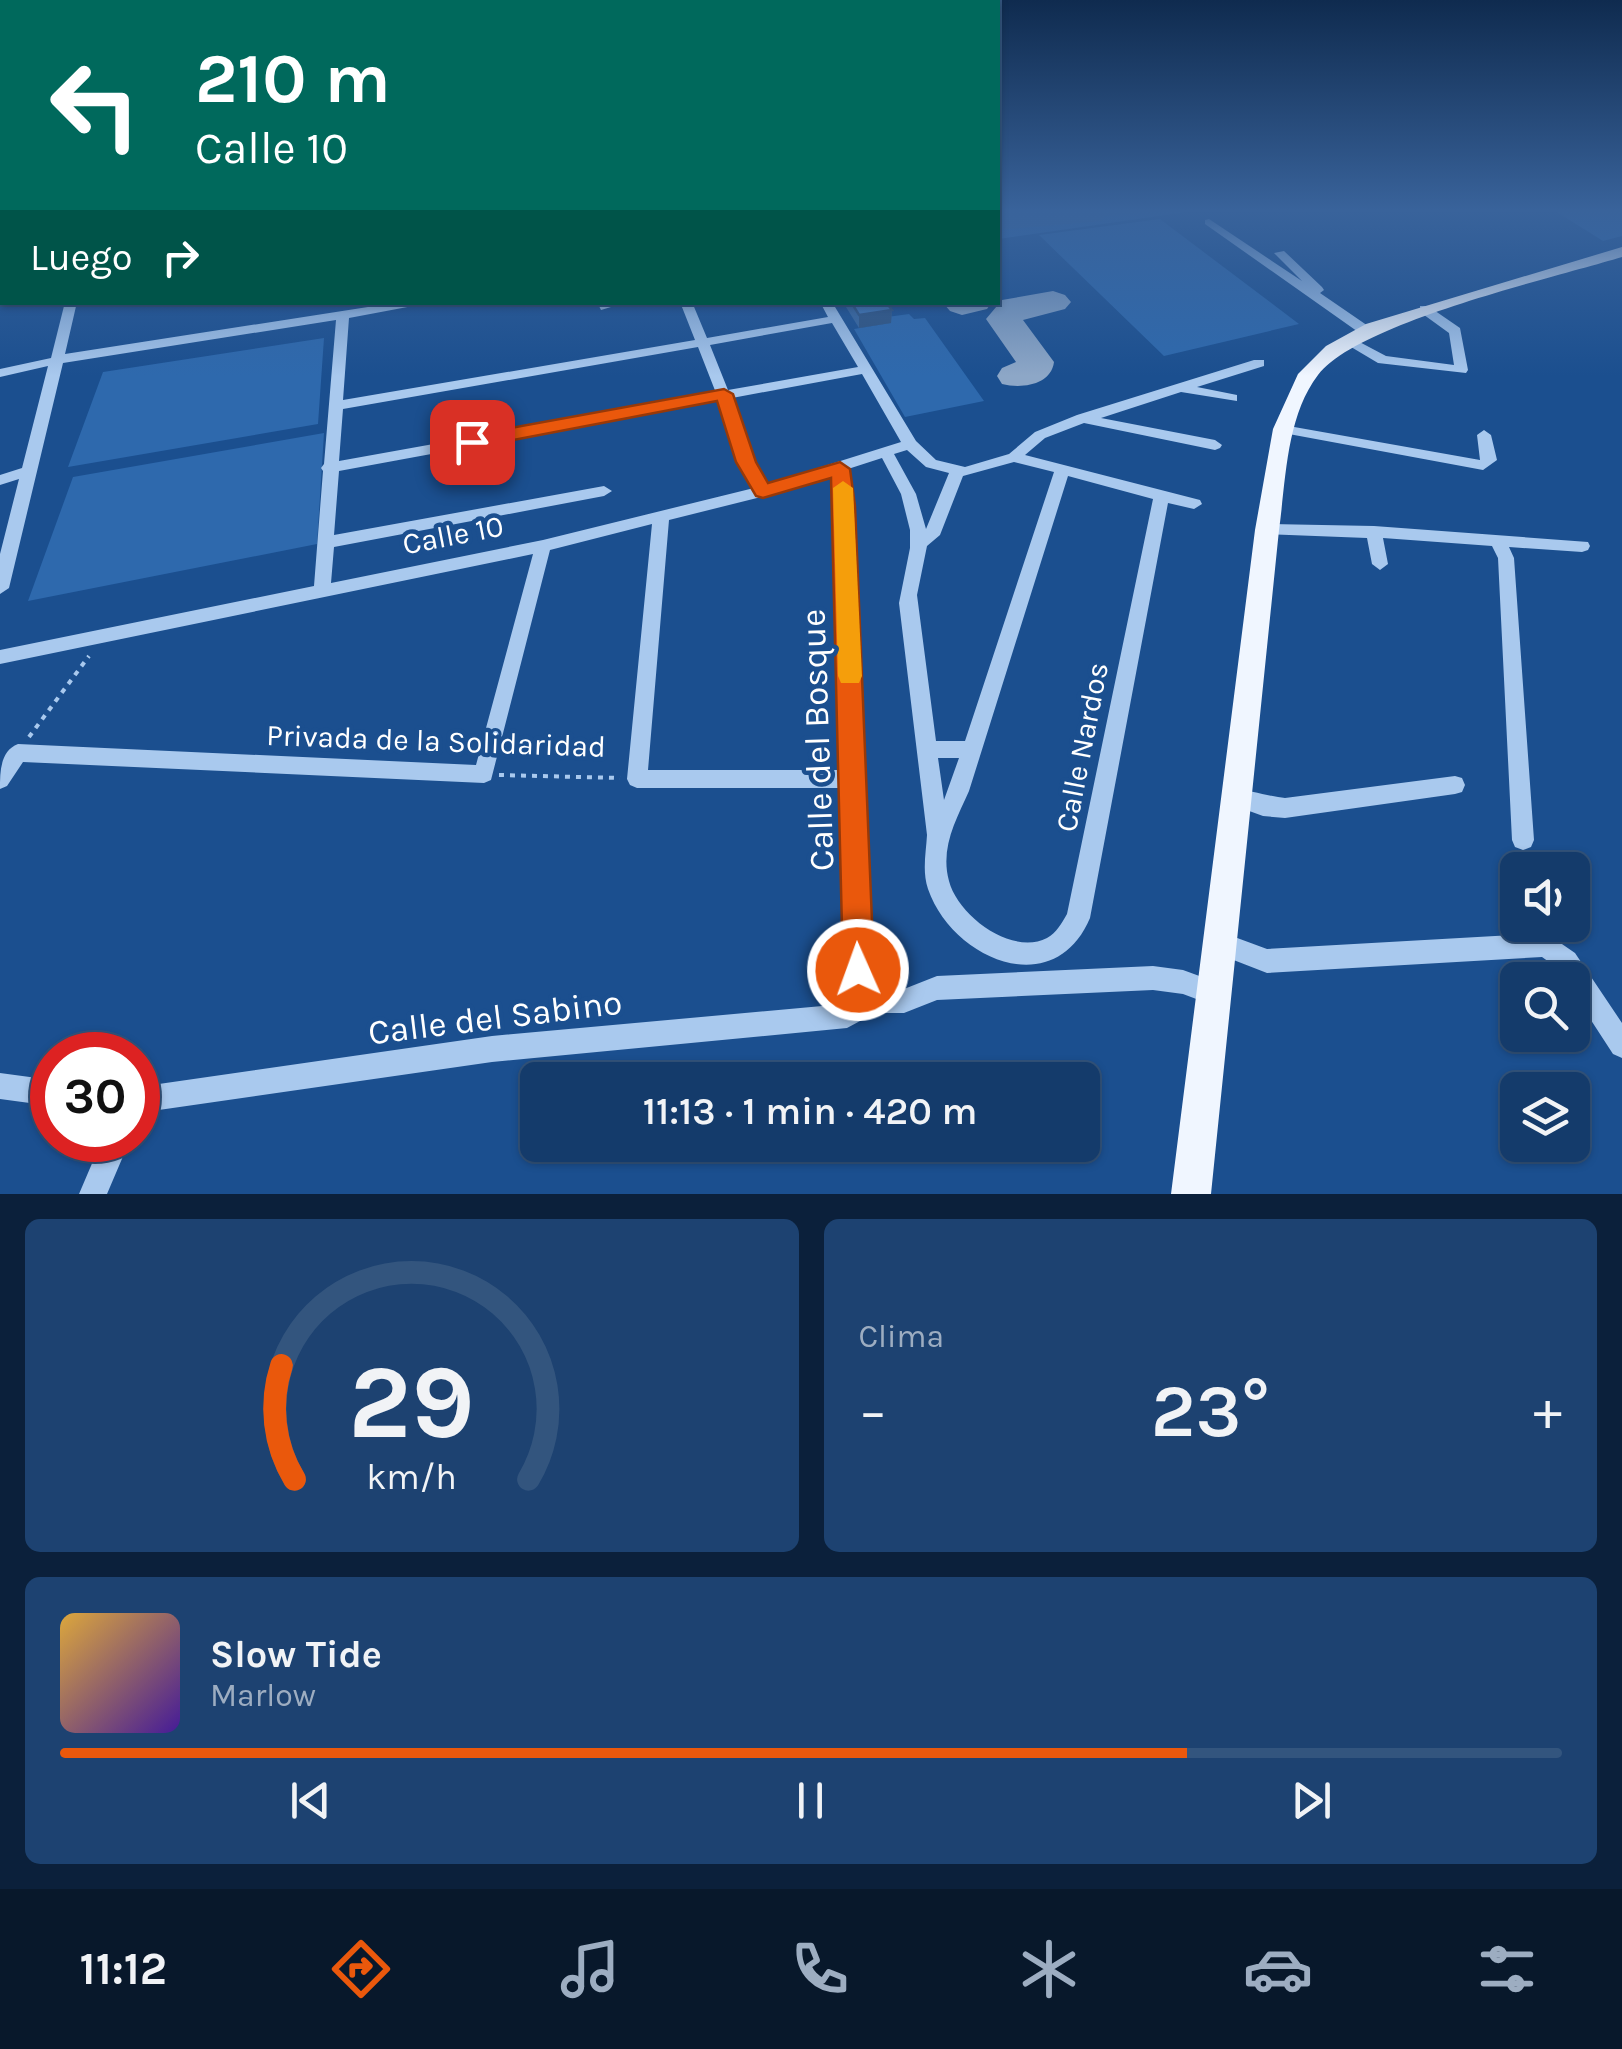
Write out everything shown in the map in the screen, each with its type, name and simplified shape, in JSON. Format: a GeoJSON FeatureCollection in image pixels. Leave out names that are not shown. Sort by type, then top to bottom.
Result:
{"type":"FeatureCollection","features":[{"type":"Feature","properties":{"kind":"main road"},"geometry":{"type":"LineString","coordinates":[[1191,1194],[1266,530],[1283,429],[1303,381],[1361,333],[1424,309],[1578,265]]}},
{"type":"Feature","properties":{"kind":"street"},"geometry":{"type":"LineString","coordinates":[[1267,265],[1361,333]]}},
{"type":"Feature","properties":{"kind":"street"},"geometry":{"type":"LineString","coordinates":[[1295,265],[1383,360],[1461,370],[1455,331],[1424,309]]}},
{"type":"Feature","properties":{"kind":"street"},"geometry":{"type":"LineString","coordinates":[[0,588],[70,305]]}},
{"type":"Feature","properties":{"kind":"street"},"geometry":{"type":"LineString","coordinates":[[0,374],[56,359],[410,305]]}},
{"type":"Feature","properties":{"kind":"street"},"geometry":{"type":"LineString","coordinates":[[687,305],[724,394],[746,462],[763,491]]}},
{"type":"Feature","properties":{"kind":"street"},"geometry":{"type":"LineString","coordinates":[[828,305],[910,444],[931,464],[957,472],[1014,456],[1040,435],[1081,418],[1259,364]]}},
{"type":"Feature","properties":{"kind":"street"},"geometry":{"type":"LineString","coordinates":[[322,589],[343,316]]}},
{"type":"Feature","properties":{"kind":"street"},"geometry":{"type":"LineString","coordinates":[[334,406],[836,319]]}},
{"type":"Feature","properties":{"kind":"street"},"geometry":{"type":"LineString","coordinates":[[329,468],[868,369]]}},
{"type":"Feature","properties":{"kind":"street"},"geometry":{"type":"LineString","coordinates":[[1181,388],[1232,398]]}},
{"type":"Feature","properties":{"kind":"street"},"geometry":{"type":"LineString","coordinates":[[1081,418],[1215,445]]}},
{"type":"Feature","properties":{"kind":"street"},"geometry":{"type":"LineString","coordinates":[[1283,429],[1483,465],[1490,460],[1484,435]]}},
{"type":"Feature","properties":{"kind":"street","name":"Calle 10"},"geometry":{"type":"LineString","coordinates":[[0,657],[543,546],[763,491],[910,444]]}},
{"type":"Feature","properties":{"kind":"street"},"geometry":{"type":"LineString","coordinates":[[885,452],[898,469],[920,543],[908,581],[908,603],[938,835]]}},
{"type":"Feature","properties":{"kind":"street"},"geometry":{"type":"LineString","coordinates":[[1014,456],[1194,504]]}},
{"type":"Feature","properties":{"kind":"street","name":"Calle del Bosque"},"geometry":{"type":"LineString","coordinates":[[840,469],[845,506],[860,1008]]}},
{"type":"Feature","properties":{"kind":"street"},"geometry":{"type":"LineString","coordinates":[[938,835],[959,791],[1063,469]]}},
{"type":"Feature","properties":{"kind":"street"},"geometry":{"type":"LineString","coordinates":[[0,480],[30,471]]}},
{"type":"Feature","properties":{"kind":"street"},"geometry":{"type":"LineString","coordinates":[[920,543],[932,535],[957,472]]}},
{"type":"Feature","properties":{"kind":"street"},"geometry":{"type":"LineString","coordinates":[[324,543],[604,492]]}},
{"type":"Feature","properties":{"kind":"street"},"geometry":{"type":"LineString","coordinates":[[907,494],[942,502]]}},
{"type":"Feature","properties":{"kind":"street","name":"Calle Nardos"},"geometry":{"type":"LineString","coordinates":[[938,835],[937,876],[946,901],[972,931],[1002,951],[1037,954],[1052,950],[1072,934],[1162,495]]}},
{"type":"Feature","properties":{"kind":"street"},"geometry":{"type":"LineString","coordinates":[[637,779],[661,517]]}},
{"type":"Feature","properties":{"kind":"street"},"geometry":{"type":"LineString","coordinates":[[1266,530],[1374,532],[1582,546]]}},
{"type":"Feature","properties":{"kind":"street"},"geometry":{"type":"LineString","coordinates":[[1374,532],[1380,564]]}},
{"type":"Feature","properties":{"kind":"street"},"geometry":{"type":"LineString","coordinates":[[1498,542],[1506,558],[1522,840]]}},
{"type":"Feature","properties":{"kind":"street"},"geometry":{"type":"LineString","coordinates":[[484,774],[543,546]]}},
{"type":"Feature","properties":{"kind":"street"},"geometry":{"type":"LineString","coordinates":[[927,749],[972,750]]}},
{"type":"Feature","properties":{"kind":"street"},"geometry":{"type":"LineString","coordinates":[[0,780],[18,753]]}},
{"type":"Feature","properties":{"kind":"street","name":"Privada de la Solidaridad"},"geometry":{"type":"LineString","coordinates":[[18,753],[484,774]]}},
{"type":"Feature","properties":{"kind":"street","name":"Privada de la Solidaridad"},"geometry":{"type":"LineString","coordinates":[[637,779],[853,779]]}},
{"type":"Feature","properties":{"kind":"street"},"geometry":{"type":"LineString","coordinates":[[1237,797],[1284,808],[1455,784]]}},
{"type":"Feature","properties":{"kind":"street"},"geometry":{"type":"LineString","coordinates":[[1221,944],[1268,961],[1546,944],[1567,960],[1620,1037]]}},
{"type":"Feature","properties":{"kind":"street"},"geometry":{"type":"LineString","coordinates":[[860,1008],[872,1002],[911,999],[937,988],[1154,978],[1184,982],[1216,994]]}},
{"type":"Feature","properties":{"kind":"street","name":"Calle del Sabino"},"geometry":{"type":"LineString","coordinates":[[160,1097],[492,1049],[847,1016],[860,1008]]}},
{"type":"Feature","properties":{"kind":"street"},"geometry":{"type":"LineString","coordinates":[[0,1086],[30,1090]]}},
{"type":"Feature","properties":{"kind":"street"},"geometry":{"type":"LineString","coordinates":[[92,1194],[106,1162]]}},
{"type":"Feature","properties":{"kind":"path"},"geometry":{"type":"LineString","coordinates":[[18,753],[102,639]]}},
{"type":"Feature","properties":{"kind":"path","name":"Privada de la Solidaridad"},"geometry":{"type":"LineString","coordinates":[[484,774],[637,779]]}},
{"type":"Feature","properties":{"kind":"shaded area"},"geometry":{"type":"Polygon","coordinates":[[[1070,265],[1221,265],[1299,324],[1164,356],[1070,265]]]}},
{"type":"Feature","properties":{"kind":"shaded area"},"geometry":{"type":"Polygon","coordinates":[[[909,314],[914,319],[925,318],[984,401],[905,417],[854,329],[890,323],[887,317],[909,314]]]}},
{"type":"Feature","properties":{"kind":"shaded area"},"geometry":{"type":"Polygon","coordinates":[[[324,338],[318,424],[68,467],[103,372],[324,338]]]}},
{"type":"Feature","properties":{"kind":"shaded area"},"geometry":{"type":"Polygon","coordinates":[[[324,433],[317,544],[28,601],[73,477],[324,433]]]}},
{"type":"Feature","properties":{"kind":"building"},"geometry":{"type":"Polygon","coordinates":[[[853,305],[888,305],[892,310],[859,315],[853,305]]]}},
{"type":"Feature","properties":{"kind":"taxiway"},"geometry":{"type":"LineString","coordinates":[[1016,376],[1035,369],[1035,362],[1004,319],[1015,308],[1053,302]]}},
{"type":"Feature","properties":{"kind":"slow traffic"},"geometry":{"type":"LineString","coordinates":[[843,488],[850,676]]}},
{"type":"Feature","properties":{"kind":"route"},"geometry":{"type":"LineString","coordinates":[[472,442],[724,394],[746,462],[763,491],[840,469],[845,506],[858,970]]}}]}
